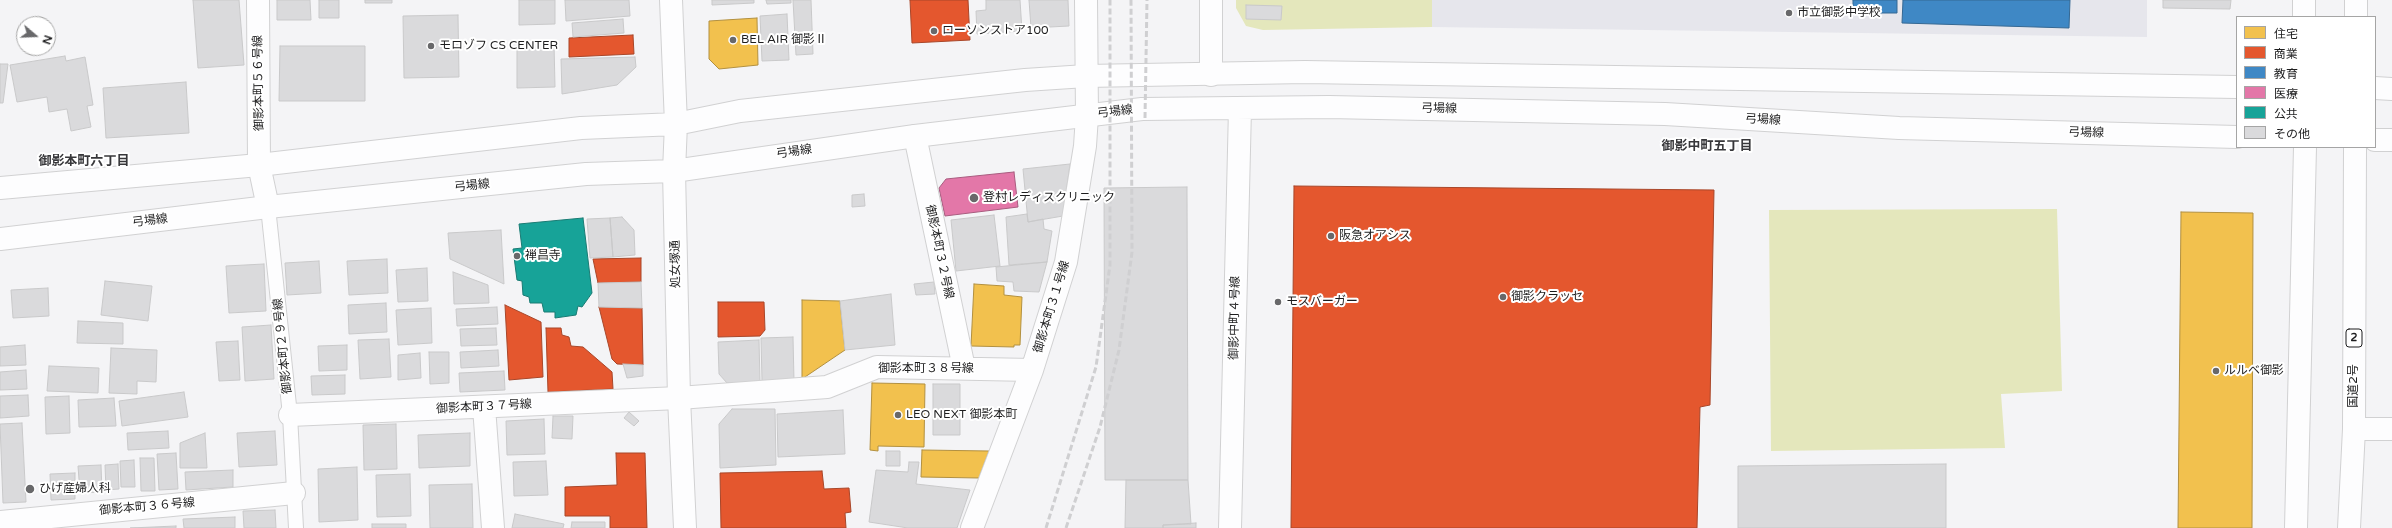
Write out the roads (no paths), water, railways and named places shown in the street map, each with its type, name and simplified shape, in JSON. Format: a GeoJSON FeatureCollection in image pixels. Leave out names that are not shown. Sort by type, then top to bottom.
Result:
{"type":"FeatureCollection","features":[{"type":"Feature","properties":{"kind":"main road","name":"御影本町５６号線"},"geometry":{"type":"LineString","coordinates":[[258,0],[259,165]]}},
{"type":"Feature","properties":{"kind":"main road","name":"処女塚通"},"geometry":{"type":"LineString","coordinates":[[672,0],[676,124],[674,171],[679,398],[684,528]]}},
{"type":"Feature","properties":{"kind":"main road","name":"御影本町３１号線"},"geometry":{"type":"LineString","coordinates":[[972,528],[1032,370],[1066,262],[1083,166],[1087,116],[1086,0]]}},
{"type":"Feature","properties":{"kind":"main road"},"geometry":{"type":"LineString","coordinates":[[1211,0],[1211,75],[1240,108]]}},
{"type":"Feature","properties":{"kind":"main road"},"geometry":{"type":"LineString","coordinates":[[2304,0],[2304,16]]}},
{"type":"Feature","properties":{"kind":"main road"},"geometry":{"type":"LineString","coordinates":[[2356,0],[2356,16]]}},
{"type":"Feature","properties":{"kind":"main road"},"geometry":{"type":"LineString","coordinates":[[0,188],[259,165],[581,128],[676,124],[740,111],[1025,80],[1086,76],[1211,75],[1305,72],[2236,87]]}},
{"type":"Feature","properties":{"kind":"main road"},"geometry":{"type":"LineString","coordinates":[[2376,88],[2392,89]]}},
{"type":"Feature","properties":{"kind":"main road","name":"弓場線"},"geometry":{"type":"LineString","coordinates":[[0,239],[268,207],[586,174],[674,171],[915,136],[1142,109],[1337,107],[1665,114],[1899,128],[2236,137]]}},
{"type":"Feature","properties":{"kind":"main road","name":"御影中町４号線"},"geometry":{"type":"LineString","coordinates":[[1230,528],[1240,108]]}},
{"type":"Feature","properties":{"kind":"main road","name":"御影本町３２号線"},"geometry":{"type":"LineString","coordinates":[[915,136],[964,368]]}},
{"type":"Feature","properties":{"kind":"main road"},"geometry":{"type":"LineString","coordinates":[[2376,140],[2392,140]]}},
{"type":"Feature","properties":{"kind":"main road"},"geometry":{"type":"LineString","coordinates":[[2296,528],[2305,148]]}},
{"type":"Feature","properties":{"kind":"main road","name":"国道2号"},"geometry":{"type":"LineString","coordinates":[[2349,528],[2354,429],[2355,148]]}},
{"type":"Feature","properties":{"kind":"main road","name":"御影本町２９号線"},"geometry":{"type":"LineString","coordinates":[[259,165],[268,207]]}},
{"type":"Feature","properties":{"kind":"main road","name":"御影本町３８号線"},"geometry":{"type":"LineString","coordinates":[[679,398],[827,387],[877,367],[1032,370]]}},
{"type":"Feature","properties":{"kind":"main road","name":"御影本町３７号線"},"geometry":{"type":"LineString","coordinates":[[290,415],[679,398]]}},
{"type":"Feature","properties":{"kind":"main road"},"geometry":{"type":"LineString","coordinates":[[484,407],[493,528]]}},
{"type":"Feature","properties":{"kind":"main road"},"geometry":{"type":"LineString","coordinates":[[2354,429],[2392,428]]}},
{"type":"Feature","properties":{"kind":"main road","name":"御影本町３６号線"},"geometry":{"type":"LineString","coordinates":[[0,522],[115,519],[294,493]]}},
{"type":"Feature","properties":{"kind":"lane","name":"御影本町２９号線"},"geometry":{"type":"LineString","coordinates":[[268,207],[290,415],[296,528]]}},
{"type":"Feature","properties":{"kind":"railway"},"geometry":{"type":"LineString","coordinates":[[1046,528],[1096,367],[1110,265],[1110,0]]}},
{"type":"Feature","properties":{"kind":"railway"},"geometry":{"type":"LineString","coordinates":[[1066,528],[1100,427],[1119,350],[1132,252],[1131,0]]}},
{"type":"Feature","properties":{"kind":"railway"},"geometry":{"type":"LineString","coordinates":[[1145,118],[1147,0]]}},
{"type":"Feature","properties":{"kind":"place","name":"市立御影中学校"},"geometry":{"type":"Point","coordinates":[1789,13]}},
{"type":"Feature","properties":{"kind":"place","name":"ローソンストア100"},"geometry":{"type":"Point","coordinates":[934,31]}},
{"type":"Feature","properties":{"kind":"place","name":"BEL AIR 御影Ⅱ"},"geometry":{"type":"Point","coordinates":[733,40]}},
{"type":"Feature","properties":{"kind":"place","name":"モロゾフ CS CENTER"},"geometry":{"type":"Point","coordinates":[431,46]}},
{"type":"Feature","properties":{"kind":"place","name":"登村レディスクリニック"},"geometry":{"type":"Point","coordinates":[974,198]}},
{"type":"Feature","properties":{"kind":"place","name":"阪急オアシス"},"geometry":{"type":"Point","coordinates":[1331,236]}},
{"type":"Feature","properties":{"kind":"place","name":"禅昌寺"},"geometry":{"type":"Point","coordinates":[517,256]}},
{"type":"Feature","properties":{"kind":"place","name":"御影クラッセ"},"geometry":{"type":"Point","coordinates":[1503,297]}},
{"type":"Feature","properties":{"kind":"place","name":"モスバーガー"},"geometry":{"type":"Point","coordinates":[1278,302]}},
{"type":"Feature","properties":{"kind":"place","name":"ルルベ御影"},"geometry":{"type":"Point","coordinates":[2216,371]}},
{"type":"Feature","properties":{"kind":"place","name":"LEO NEXT 御影本町"},"geometry":{"type":"Point","coordinates":[898,415]}},
{"type":"Feature","properties":{"kind":"place","name":"ひげ産婦人科"},"geometry":{"type":"Point","coordinates":[30,489]}},
{"type":"Feature","properties":{"kind":"district","name":"御影中町五丁目"},"geometry":{"type":"Point","coordinates":[1707,147]}},
{"type":"Feature","properties":{"kind":"district","name":"御影本町六丁目"},"geometry":{"type":"Point","coordinates":[84,162]}}]}
